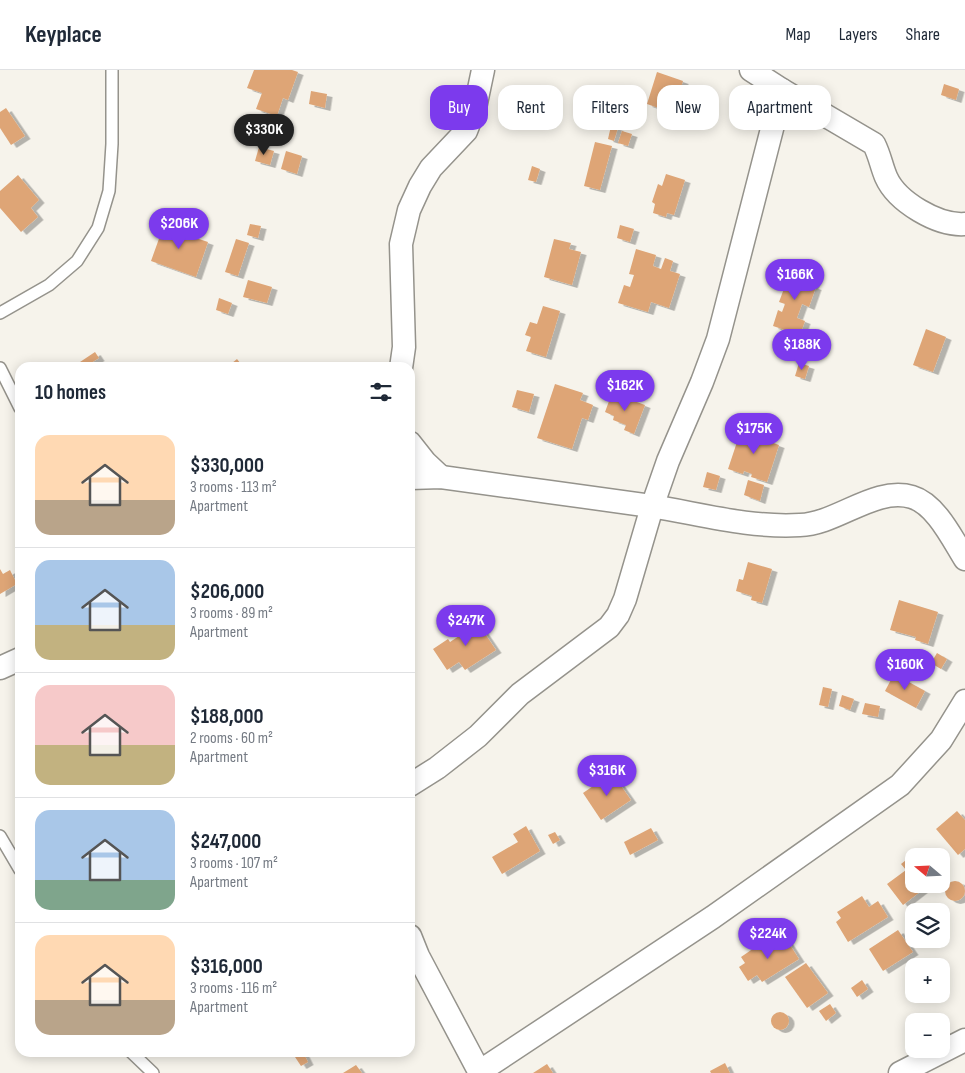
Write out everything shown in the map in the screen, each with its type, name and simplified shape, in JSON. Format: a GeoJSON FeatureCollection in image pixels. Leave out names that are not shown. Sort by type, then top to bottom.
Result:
{"type":"FeatureCollection","features":[{"type":"Feature","properties":{"kind":"street"},"geometry":{"type":"LineString","coordinates":[[402,362],[404,347],[401,244],[409,210],[431,168],[466,131],[475,108],[483,70]]}},
{"type":"Feature","properties":{"kind":"street"},"geometry":{"type":"LineString","coordinates":[[751,70],[774,85]]}},
{"type":"Feature","properties":{"kind":"street"},"geometry":{"type":"LineString","coordinates":[[831,119],[874,144],[881,158],[886,178],[900,198],[927,215],[957,225],[965,224]]}},
{"type":"Feature","properties":{"kind":"street"},"geometry":{"type":"LineString","coordinates":[[415,782],[437,768],[478,736],[520,694],[609,627],[618,615],[625,599],[652,507],[668,461],[702,382],[718,339],[772,130]]}},
{"type":"Feature","properties":{"kind":"street"},"geometry":{"type":"LineString","coordinates":[[415,449],[441,477]]}},
{"type":"Feature","properties":{"kind":"street"},"geometry":{"type":"LineString","coordinates":[[415,478],[441,477],[652,507],[748,524],[801,525],[817,523],[870,501],[891,496],[913,497],[934,511],[965,559]]}},
{"type":"Feature","properties":{"kind":"street"},"geometry":{"type":"LineString","coordinates":[[0,668],[15,661]]}},
{"type":"Feature","properties":{"kind":"street"},"geometry":{"type":"LineString","coordinates":[[415,948],[479,1072],[713,917],[900,785],[941,740],[965,701]]}},
{"type":"Feature","properties":{"kind":"street"},"geometry":{"type":"LineString","coordinates":[[900,1073],[965,1040]]}},
{"type":"Feature","properties":{"kind":"lane"},"geometry":{"type":"LineString","coordinates":[[0,313],[49,285],[77,260],[98,228],[109,191],[112,144],[112,70]]}},
{"type":"Feature","properties":{"kind":"lane"},"geometry":{"type":"LineString","coordinates":[[0,368],[15,398]]}},
{"type":"Feature","properties":{"kind":"lane"},"geometry":{"type":"LineString","coordinates":[[0,836],[15,862]]}},
{"type":"Feature","properties":{"kind":"lane"},"geometry":{"type":"LineString","coordinates":[[136,1057],[153,1073]]}},
{"type":"Feature","properties":{"kind":"building"},"geometry":{"type":"Polygon","coordinates":[[[254,70],[292,70],[298,72],[288,100],[283,98],[277,116],[256,109],[262,93],[247,88],[254,70]]]}},
{"type":"Feature","properties":{"kind":"building"},"geometry":{"type":"Polygon","coordinates":[[[657,72],[683,81],[682,85],[657,85],[657,107],[647,104],[657,72]]]}},
{"type":"Feature","properties":{"kind":"building"},"geometry":{"type":"Polygon","coordinates":[[[944,84],[959,89],[956,100],[941,95],[944,84]]]}},
{"type":"Feature","properties":{"kind":"building"},"geometry":{"type":"Polygon","coordinates":[[[311,91],[327,94],[325,108],[309,104],[311,91]]]}},
{"type":"Feature","properties":{"kind":"building"},"geometry":{"type":"Polygon","coordinates":[[[6,108],[25,136],[11,145],[0,128],[0,112],[6,108]]]}},
{"type":"Feature","properties":{"kind":"building"},"geometry":{"type":"Polygon","coordinates":[[[610,130],[617,130],[614,141],[608,139],[610,130]]]}},
{"type":"Feature","properties":{"kind":"building"},"geometry":{"type":"Polygon","coordinates":[[[622,131],[632,134],[628,146],[618,143],[622,131]]]}},
{"type":"Feature","properties":{"kind":"building"},"geometry":{"type":"Polygon","coordinates":[[[595,142],[612,146],[600,190],[584,186],[595,142]]]}},
{"type":"Feature","properties":{"kind":"building"},"geometry":{"type":"Polygon","coordinates":[[[259,147],[274,151],[270,165],[255,161],[259,147]]]}},
{"type":"Feature","properties":{"kind":"building"},"geometry":{"type":"Polygon","coordinates":[[[286,151],[302,156],[297,174],[281,169],[286,151]]]}},
{"type":"Feature","properties":{"kind":"building"},"geometry":{"type":"Polygon","coordinates":[[[532,166],[540,169],[536,182],[528,180],[532,166]]]}},
{"type":"Feature","properties":{"kind":"building"},"geometry":{"type":"Polygon","coordinates":[[[666,174],[685,180],[674,215],[667,213],[666,217],[653,213],[655,204],[652,202],[658,184],[662,186],[666,174]]]}},
{"type":"Feature","properties":{"kind":"building"},"geometry":{"type":"Polygon","coordinates":[[[18,175],[39,200],[31,208],[38,217],[21,232],[0,208],[0,191],[18,175]]]}},
{"type":"Feature","properties":{"kind":"building"},"geometry":{"type":"Polygon","coordinates":[[[165,222],[186,229],[184,234],[208,242],[196,277],[151,261],[165,222]]]}},
{"type":"Feature","properties":{"kind":"building"},"geometry":{"type":"Polygon","coordinates":[[[250,224],[261,226],[258,238],[247,235],[250,224]]]}},
{"type":"Feature","properties":{"kind":"building"},"geometry":{"type":"Polygon","coordinates":[[[620,225],[634,229],[630,242],[617,238],[620,225]]]}},
{"type":"Feature","properties":{"kind":"building"},"geometry":{"type":"Polygon","coordinates":[[[236,239],[249,243],[238,276],[225,272],[236,239]]]}},
{"type":"Feature","properties":{"kind":"building"},"geometry":{"type":"Polygon","coordinates":[[[554,239],[571,243],[569,249],[581,252],[572,285],[544,277],[554,239]]]}},
{"type":"Feature","properties":{"kind":"building"},"geometry":{"type":"Polygon","coordinates":[[[636,249],[656,255],[653,266],[661,269],[665,258],[673,261],[670,271],[680,274],[669,308],[651,302],[648,312],[618,303],[624,285],[630,287],[634,275],[629,274],[636,249]]]}},
{"type":"Feature","properties":{"kind":"building"},"geometry":{"type":"Polygon","coordinates":[[[794,270],[816,278],[813,286],[816,287],[809,307],[802,304],[797,318],[805,321],[800,335],[773,326],[778,310],[782,312],[785,304],[779,302],[785,286],[781,284],[785,274],[792,276],[794,270]]]}},
{"type":"Feature","properties":{"kind":"building"},"geometry":{"type":"Polygon","coordinates":[[[248,280],[272,287],[267,303],[243,297],[248,280]]]}},
{"type":"Feature","properties":{"kind":"building"},"geometry":{"type":"Polygon","coordinates":[[[219,298],[232,303],[228,314],[216,310],[219,298]]]}},
{"type":"Feature","properties":{"kind":"building"},"geometry":{"type":"Polygon","coordinates":[[[543,306],[560,311],[546,357],[526,351],[531,337],[525,335],[530,322],[537,324],[543,306]]]}},
{"type":"Feature","properties":{"kind":"building"},"geometry":{"type":"Polygon","coordinates":[[[926,329],[946,337],[933,372],[913,365],[926,329]]]}},
{"type":"Feature","properties":{"kind":"building"},"geometry":{"type":"Polygon","coordinates":[[[95,352],[99,358],[92,362],[80,362],[95,352]]]}},
{"type":"Feature","properties":{"kind":"building"},"geometry":{"type":"Polygon","coordinates":[[[799,363],[809,366],[805,379],[795,376],[799,363]]]}},
{"type":"Feature","properties":{"kind":"building"},"geometry":{"type":"Polygon","coordinates":[[[555,384],[583,393],[580,400],[593,405],[588,420],[582,418],[572,449],[537,438],[555,384]]]}},
{"type":"Feature","properties":{"kind":"building"},"geometry":{"type":"Polygon","coordinates":[[[517,390],[534,394],[529,412],[512,407],[517,390]]]}},
{"type":"Feature","properties":{"kind":"building"},"geometry":{"type":"Polygon","coordinates":[[[612,393],[645,405],[634,434],[624,430],[626,425],[613,420],[614,416],[605,412],[612,393]]]}},
{"type":"Feature","properties":{"kind":"building"},"geometry":{"type":"Polygon","coordinates":[[[742,427],[767,435],[765,440],[779,445],[767,482],[751,477],[752,474],[744,471],[743,474],[728,469],[742,427]]]}},
{"type":"Feature","properties":{"kind":"building"},"geometry":{"type":"Polygon","coordinates":[[[707,472],[720,476],[716,490],[703,487],[707,472]]]}},
{"type":"Feature","properties":{"kind":"building"},"geometry":{"type":"Polygon","coordinates":[[[748,480],[764,485],[760,501],[744,495],[748,480]]]}},
{"type":"Feature","properties":{"kind":"building"},"geometry":{"type":"Polygon","coordinates":[[[748,562],[772,569],[762,603],[751,600],[752,596],[736,591],[739,579],[743,580],[748,562]]]}},
{"type":"Feature","properties":{"kind":"building"},"geometry":{"type":"Polygon","coordinates":[[[0,569],[3,574],[10,570],[15,580],[15,585],[0,594],[0,569]]]}},
{"type":"Feature","properties":{"kind":"building"},"geometry":{"type":"Polygon","coordinates":[[[899,600],[938,612],[928,644],[915,640],[916,637],[890,630],[899,600]]]}},
{"type":"Feature","properties":{"kind":"building"},"geometry":{"type":"Polygon","coordinates":[[[473,616],[496,650],[465,670],[459,662],[447,670],[433,649],[448,639],[450,642],[468,630],[463,623],[473,616]]]}},
{"type":"Feature","properties":{"kind":"building"},"geometry":{"type":"Polygon","coordinates":[[[937,653],[947,659],[941,669],[931,663],[937,653]]]}},
{"type":"Feature","properties":{"kind":"building"},"geometry":{"type":"Polygon","coordinates":[[[894,674],[925,691],[916,708],[885,691],[894,674]]]}},
{"type":"Feature","properties":{"kind":"building"},"geometry":{"type":"Polygon","coordinates":[[[823,687],[832,689],[828,707],[819,705],[823,687]]]}},
{"type":"Feature","properties":{"kind":"building"},"geometry":{"type":"Polygon","coordinates":[[[842,695],[854,699],[850,710],[839,706],[842,695]]]}},
{"type":"Feature","properties":{"kind":"building"},"geometry":{"type":"Polygon","coordinates":[[[865,703],[880,706],[878,717],[862,714],[865,703]]]}},
{"type":"Feature","properties":{"kind":"building"},"geometry":{"type":"Polygon","coordinates":[[[612,773],[631,800],[601,820],[583,793],[612,773]]]}},
{"type":"Feature","properties":{"kind":"building"},"geometry":{"type":"Polygon","coordinates":[[[957,811],[965,820],[965,849],[958,855],[936,829],[957,811]]]}},
{"type":"Feature","properties":{"kind":"building"},"geometry":{"type":"Polygon","coordinates":[[[526,826],[540,851],[502,874],[492,857],[518,842],[513,834],[526,826]]]}},
{"type":"Feature","properties":{"kind":"building"},"geometry":{"type":"Polygon","coordinates":[[[651,828],[658,840],[630,855],[624,842],[651,828]]]}},
{"type":"Feature","properties":{"kind":"building"},"geometry":{"type":"Polygon","coordinates":[[[555,832],[560,840],[553,844],[548,835],[555,832]]]}},
{"type":"Feature","properties":{"kind":"building"},"geometry":{"type":"Polygon","coordinates":[[[905,861],[905,869],[901,864],[905,861]]]}},
{"type":"Feature","properties":{"kind":"building"},"geometry":{"type":"Polygon","coordinates":[[[905,871],[905,893],[918,893],[903,905],[887,884],[905,871]]]}},
{"type":"Feature","properties":{"kind":"building"},"geometry":{"type":"Polygon","coordinates":[[[951,882],[959,882],[964,887],[964,895],[959,900],[951,900],[946,895],[946,893],[950,893],[951,882]]]}},
{"type":"Feature","properties":{"kind":"building"},"geometry":{"type":"Polygon","coordinates":[[[862,896],[869,907],[878,901],[888,917],[848,942],[836,922],[841,918],[837,912],[862,896]]]}},
{"type":"Feature","properties":{"kind":"building"},"geometry":{"type":"Polygon","coordinates":[[[898,930],[905,940],[905,948],[910,948],[913,952],[883,971],[869,949],[898,930]]]}},
{"type":"Feature","properties":{"kind":"building"},"geometry":{"type":"Polygon","coordinates":[[[783,934],[799,959],[762,982],[757,975],[748,981],[739,967],[745,963],[741,957],[757,946],[760,950],[783,934]]]}},
{"type":"Feature","properties":{"kind":"building"},"geometry":{"type":"Polygon","coordinates":[[[806,963],[828,993],[807,1008],[785,977],[806,963]]]}},
{"type":"Feature","properties":{"kind":"building"},"geometry":{"type":"Polygon","coordinates":[[[862,980],[868,989],[857,997],[851,988],[862,980]]]}},
{"type":"Feature","properties":{"kind":"building"},"geometry":{"type":"Polygon","coordinates":[[[830,1004],[836,1013],[826,1021],[819,1011],[830,1004]]]}},
{"type":"Feature","properties":{"kind":"building"},"geometry":{"type":"Polygon","coordinates":[[[780,1012],[786,1015],[789,1021],[786,1027],[780,1030],[774,1027],[771,1021],[774,1015],[780,1012]]]}},
{"type":"Feature","properties":{"kind":"building"},"geometry":{"type":"Polygon","coordinates":[[[295,1057],[306,1057],[308,1062],[301,1066],[295,1057]]]}},
{"type":"Feature","properties":{"kind":"building"},"geometry":{"type":"Polygon","coordinates":[[[725,1063],[730,1073],[711,1073],[710,1071],[725,1063]]]}},
{"type":"Feature","properties":{"kind":"building"},"geometry":{"type":"Polygon","coordinates":[[[547,1064],[553,1073],[533,1073],[547,1064]]]}},
{"type":"Feature","properties":{"kind":"building"},"geometry":{"type":"Polygon","coordinates":[[[356,1065],[362,1073],[343,1073],[356,1065]]]}}]}
